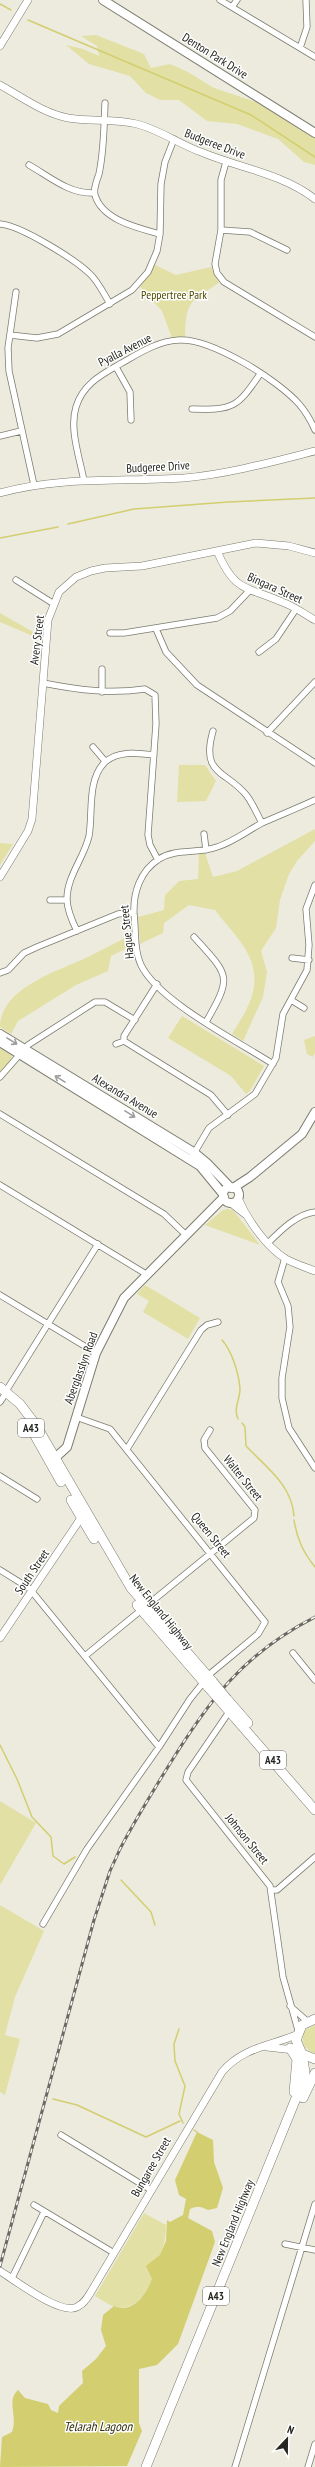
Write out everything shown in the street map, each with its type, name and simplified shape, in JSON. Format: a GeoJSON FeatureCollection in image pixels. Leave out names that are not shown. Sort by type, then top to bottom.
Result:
{"type":"FeatureCollection","features":[{"type":"Feature","properties":{"kind":"highway","name":"New England Highway"},"geometry":{"type":"LineString","coordinates":[[2,1394],[30,1416],[115,1564],[144,1608],[225,1701],[315,1810]]}},
{"type":"Feature","properties":{"kind":"highway","name":"New England Highway"},"geometry":{"type":"LineString","coordinates":[[2,1394],[25,1419],[81,1518],[127,1593],[144,1608]]}},
{"type":"Feature","properties":{"kind":"highway","name":"New England Highway"},"geometry":{"type":"LineString","coordinates":[[231,1709],[315,1802]]}},
{"type":"Feature","properties":{"kind":"highway"},"geometry":{"type":"LineString","coordinates":[[297,2033],[312,2019]]}},
{"type":"Feature","properties":{"kind":"highway","name":"A43"},"geometry":{"type":"LineString","coordinates":[[297,2033],[296,2044],[301,2053]]}},
{"type":"Feature","properties":{"kind":"highway"},"geometry":{"type":"LineString","coordinates":[[286,2124],[298,2073],[297,2059],[290,2048]]}},
{"type":"Feature","properties":{"kind":"highway","name":"New England Highway"},"geometry":{"type":"LineString","coordinates":[[146,2467],[303,2081],[305,2072],[301,2053]]}},
{"type":"Feature","properties":{"kind":"highway"},"geometry":{"type":"LineString","coordinates":[[301,2053],[315,2059]]}},
{"type":"Feature","properties":{"kind":"highway","name":"New England Highway"},"geometry":{"type":"LineString","coordinates":[[152,2467],[305,2092],[315,2073]]}},
{"type":"Feature","properties":{"kind":"main road","name":"Denton Park Drive"},"geometry":{"type":"LineString","coordinates":[[103,0],[315,133]]}},
{"type":"Feature","properties":{"kind":"main road","name":"Alexandra Avenue"},"geometry":{"type":"LineString","coordinates":[[0,1034],[22,1051],[192,1156],[208,1163],[232,1188]]}},
{"type":"Feature","properties":{"kind":"main road","name":"Alexandra Avenue"},"geometry":{"type":"LineString","coordinates":[[0,1042],[22,1051]]}},
{"type":"Feature","properties":{"kind":"main road","name":"Aberglasslyn Road"},"geometry":{"type":"LineString","coordinates":[[231,1198],[232,1188],[250,1177],[302,1134],[315,1112]]}},
{"type":"Feature","properties":{"kind":"main road","name":"Alexandra Avenue"},"geometry":{"type":"LineString","coordinates":[[192,1156],[231,1198]]}},
{"type":"Feature","properties":{"kind":"main road","name":"Aberglasslyn Road"},"geometry":{"type":"LineString","coordinates":[[55,1458],[67,1447],[96,1353],[120,1305],[146,1274],[185,1234],[210,1212],[231,1198],[250,1177]]}},
{"type":"Feature","properties":{"kind":"main road"},"geometry":{"type":"LineString","coordinates":[[53,1468],[55,1458]]}},
{"type":"Feature","properties":{"kind":"street"},"geometry":{"type":"LineString","coordinates":[[0,46],[28,0]]}},
{"type":"Feature","properties":{"kind":"street"},"geometry":{"type":"LineString","coordinates":[[220,0],[315,57]]}},
{"type":"Feature","properties":{"kind":"street"},"geometry":{"type":"LineString","coordinates":[[232,7],[237,0]]}},
{"type":"Feature","properties":{"kind":"street"},"geometry":{"type":"LineString","coordinates":[[300,48],[307,27],[306,0]]}},
{"type":"Feature","properties":{"kind":"street","name":"Budgeree Drive"},"geometry":{"type":"LineString","coordinates":[[0,85],[39,108],[58,116],[136,124],[226,162],[279,178],[315,199]]}},
{"type":"Feature","properties":{"kind":"street"},"geometry":{"type":"LineString","coordinates":[[104,103],[102,155],[94,193],[99,204],[114,218],[136,228],[160,234]]}},
{"type":"Feature","properties":{"kind":"street"},"geometry":{"type":"LineString","coordinates":[[10,335],[37,338],[58,334],[132,290],[148,272],[157,251],[160,234],[161,184],[165,162],[174,139]]}},
{"type":"Feature","properties":{"kind":"street"},"geometry":{"type":"LineString","coordinates":[[226,162],[219,193],[221,230],[215,264],[217,273],[224,282],[315,337]]}},
{"type":"Feature","properties":{"kind":"street"},"geometry":{"type":"LineString","coordinates":[[29,165],[74,191],[94,193]]}},
{"type":"Feature","properties":{"kind":"street"},"geometry":{"type":"LineString","coordinates":[[0,224],[15,227],[82,267],[90,274],[110,304]]}},
{"type":"Feature","properties":{"kind":"street"},"geometry":{"type":"LineString","coordinates":[[221,230],[250,232],[287,250]]}},
{"type":"Feature","properties":{"kind":"street"},"geometry":{"type":"LineString","coordinates":[[16,292],[10,335],[9,371],[21,432],[34,485]]}},
{"type":"Feature","properties":{"kind":"street","name":"Pyalla Avenue"},"geometry":{"type":"LineString","coordinates":[[84,482],[74,427],[76,407],[83,391],[96,377],[151,347],[185,340],[205,343],[260,374],[283,389],[300,404],[315,430]]}},
{"type":"Feature","properties":{"kind":"street"},"geometry":{"type":"LineString","coordinates":[[116,367],[130,392],[131,420]]}},
{"type":"Feature","properties":{"kind":"street"},"geometry":{"type":"LineString","coordinates":[[192,410],[218,409],[235,404],[245,395],[260,374]]}},
{"type":"Feature","properties":{"kind":"street"},"geometry":{"type":"LineString","coordinates":[[0,436],[21,432]]}},
{"type":"Feature","properties":{"kind":"street","name":"Budgeree Drive"},"geometry":{"type":"LineString","coordinates":[[0,493],[34,485],[185,478],[260,464],[315,451]]}},
{"type":"Feature","properties":{"kind":"street","name":"Avery Street"},"geometry":{"type":"LineString","coordinates":[[0,877],[28,831],[32,819],[48,620],[59,592],[76,577],[91,571],[105,568],[142,566],[256,543],[289,546],[315,552]]}},
{"type":"Feature","properties":{"kind":"street","name":"Bingara Street"},"geometry":{"type":"LineString","coordinates":[[217,551],[227,572],[249,591],[283,602],[315,620]]}},
{"type":"Feature","properties":{"kind":"street"},"geometry":{"type":"LineString","coordinates":[[16,580],[54,604]]}},
{"type":"Feature","properties":{"kind":"street"},"geometry":{"type":"LineString","coordinates":[[110,633],[118,634],[156,629],[217,618],[230,611],[249,591]]}},
{"type":"Feature","properties":{"kind":"street"},"geometry":{"type":"LineString","coordinates":[[259,652],[267,648],[280,635],[296,609]]}},
{"type":"Feature","properties":{"kind":"street"},"geometry":{"type":"LineString","coordinates":[[156,629],[166,652],[197,685],[267,733],[315,763]]}},
{"type":"Feature","properties":{"kind":"street"},"geometry":{"type":"LineString","coordinates":[[102,669],[102,692]]}},
{"type":"Feature","properties":{"kind":"street"},"geometry":{"type":"LineString","coordinates":[[267,733],[315,682]]}},
{"type":"Feature","properties":{"kind":"street"},"geometry":{"type":"LineString","coordinates":[[43,683],[102,692],[149,690],[155,695],[157,706],[148,836],[150,845],[158,860]]}},
{"type":"Feature","properties":{"kind":"street"},"geometry":{"type":"LineString","coordinates":[[213,731],[210,753],[214,766],[219,774],[247,796],[262,823]]}},
{"type":"Feature","properties":{"kind":"street"},"geometry":{"type":"LineString","coordinates":[[93,747],[105,761]]}},
{"type":"Feature","properties":{"kind":"street"},"geometry":{"type":"LineString","coordinates":[[77,931],[67,900],[72,876],[88,841],[97,774],[105,761],[122,754],[154,755]]}},
{"type":"Feature","properties":{"kind":"street","name":"Hague Street"},"geometry":{"type":"LineString","coordinates":[[273,1064],[178,1005],[142,966],[139,958],[134,912],[135,893],[139,882],[158,860],[174,853],[206,850],[224,845],[262,823],[315,800]]}},
{"type":"Feature","properties":{"kind":"street"},"geometry":{"type":"LineString","coordinates":[[204,834],[206,850]]}},
{"type":"Feature","properties":{"kind":"street"},"geometry":{"type":"LineString","coordinates":[[192,1156],[209,1128],[252,1097],[273,1064],[278,1052],[283,1014],[304,980],[309,960],[306,909],[315,885]]}},
{"type":"Feature","properties":{"kind":"street"},"geometry":{"type":"LineString","coordinates":[[50,900],[67,900]]}},
{"type":"Feature","properties":{"kind":"street"},"geometry":{"type":"LineString","coordinates":[[0,973],[8,970],[24,953],[118,914],[134,912]]}},
{"type":"Feature","properties":{"kind":"street"},"geometry":{"type":"LineString","coordinates":[[194,937],[220,966],[224,977],[224,990],[206,1022]]}},
{"type":"Feature","properties":{"kind":"street"},"geometry":{"type":"LineString","coordinates":[[292,958],[309,960]]}},
{"type":"Feature","properties":{"kind":"street"},"geometry":{"type":"LineString","coordinates":[[116,1044],[124,1041],[157,984]]}},
{"type":"Feature","properties":{"kind":"street"},"geometry":{"type":"LineString","coordinates":[[292,1000],[304,1008]]}},
{"type":"Feature","properties":{"kind":"street"},"geometry":{"type":"LineString","coordinates":[[0,1077],[22,1051],[95,1002],[105,1002],[135,1020]]}},
{"type":"Feature","properties":{"kind":"street"},"geometry":{"type":"LineString","coordinates":[[124,1041],[212,1095],[228,1115]]}},
{"type":"Feature","properties":{"kind":"street"},"geometry":{"type":"LineString","coordinates":[[0,1114],[164,1214],[185,1234]]}},
{"type":"Feature","properties":{"kind":"street"},"geometry":{"type":"LineString","coordinates":[[0,1184],[146,1274]]}},
{"type":"Feature","properties":{"kind":"street"},"geometry":{"type":"LineString","coordinates":[[231,1198],[247,1215],[268,1243],[285,1258],[315,1271]]}},
{"type":"Feature","properties":{"kind":"street"},"geometry":{"type":"LineString","coordinates":[[268,1243],[297,1218],[307,1213],[315,1212]]}},
{"type":"Feature","properties":{"kind":"street"},"geometry":{"type":"LineString","coordinates":[[2,1394],[98,1244]]}},
{"type":"Feature","properties":{"kind":"street"},"geometry":{"type":"LineString","coordinates":[[285,1258],[278,1282],[288,1306],[290,1327],[282,1378],[282,1398],[289,1428],[315,1468]]}},
{"type":"Feature","properties":{"kind":"street"},"geometry":{"type":"LineString","coordinates":[[0,1295],[96,1353]]}},
{"type":"Feature","properties":{"kind":"street"},"geometry":{"type":"LineString","coordinates":[[127,1449],[201,1330],[207,1325],[218,1322]]}},
{"type":"Feature","properties":{"kind":"street","name":"Queen Street"},"geometry":{"type":"LineString","coordinates":[[76,1418],[110,1429],[265,1622],[258,1634],[208,1682]]}},
{"type":"Feature","properties":{"kind":"street","name":"Walter Street"},"geometry":{"type":"LineString","coordinates":[[85,1656],[254,1518],[256,1513],[205,1448],[204,1440],[210,1430]]}},
{"type":"Feature","properties":{"kind":"street"},"geometry":{"type":"LineString","coordinates":[[0,1476],[37,1499]]}},
{"type":"Feature","properties":{"kind":"street","name":"South Street"},"geometry":{"type":"LineString","coordinates":[[0,1638],[81,1518]]}},
{"type":"Feature","properties":{"kind":"street"},"geometry":{"type":"LineString","coordinates":[[0,1570],[31,1592],[159,1747]]}},
{"type":"Feature","properties":{"kind":"street"},"geometry":{"type":"LineString","coordinates":[[293,1653],[315,1680]]}},
{"type":"Feature","properties":{"kind":"street"},"geometry":{"type":"LineString","coordinates":[[43,1924],[87,1849],[159,1747],[190,1699],[208,1682]]}},
{"type":"Feature","properties":{"kind":"street","name":"Johnson Street"},"geometry":{"type":"LineString","coordinates":[[231,1709],[188,1772],[186,1780],[268,1882],[272,1890],[282,1977],[297,2033]]}},
{"type":"Feature","properties":{"kind":"street"},"geometry":{"type":"LineString","coordinates":[[272,1890],[277,1890],[315,1857]]}},
{"type":"Feature","properties":{"kind":"street"},"geometry":{"type":"LineString","coordinates":[[290,2006],[312,2019]]}},
{"type":"Feature","properties":{"kind":"street","name":"Bungaree Street"},"geometry":{"type":"LineString","coordinates":[[12,2278],[63,2308],[78,2307],[86,2300],[222,2072],[234,2059],[254,2048],[297,2033]]}},
{"type":"Feature","properties":{"kind":"street","name":"Bungaree Street"},"geometry":{"type":"LineString","coordinates":[[254,2048],[290,2048],[301,2053]]}},
{"type":"Feature","properties":{"kind":"street"},"geometry":{"type":"LineString","coordinates":[[61,2135],[151,2190]]}},
{"type":"Feature","properties":{"kind":"street"},"geometry":{"type":"LineString","coordinates":[[235,2467],[315,2204]]}},
{"type":"Feature","properties":{"kind":"street"},"geometry":{"type":"LineString","coordinates":[[34,2205],[114,2253]]}},
{"type":"Feature","properties":{"kind":"street"},"geometry":{"type":"LineString","coordinates":[[2,2272],[12,2278],[44,2212]]}},
{"type":"Feature","properties":{"kind":"street"},"geometry":{"type":"LineString","coordinates":[[285,2244],[302,2246],[315,2250]]}},
{"type":"Feature","properties":{"kind":"street"},"geometry":{"type":"LineString","coordinates":[[308,2467],[315,2444]]}},
{"type":"Feature","properties":{"kind":"green space"},"geometry":{"type":"Polygon","coordinates":[[[96,35],[144,54],[151,68],[170,64],[188,72],[214,88],[265,105],[315,137],[315,165],[304,162],[278,139],[237,124],[207,121],[179,100],[160,100],[146,93],[130,76],[89,64],[66,45],[83,49],[99,56],[97,46],[81,36],[96,35]]]}},
{"type":"Feature","properties":{"kind":"green space","name":"Peppertree Park"},"geometry":{"type":"Polygon","coordinates":[[[155,265],[176,275],[211,267],[219,283],[201,294],[191,304],[188,309],[185,338],[172,338],[162,311],[140,287],[155,265]]]}},
{"type":"Feature","properties":{"kind":"green space"},"geometry":{"type":"Polygon","coordinates":[[[0,613],[40,636],[33,636],[0,622],[0,613]]]}},
{"type":"Feature","properties":{"kind":"green space"},"geometry":{"type":"Polygon","coordinates":[[[179,765],[205,765],[216,781],[206,801],[177,802],[179,765]]]}},
{"type":"Feature","properties":{"kind":"green space"},"geometry":{"type":"Polygon","coordinates":[[[315,829],[315,841],[297,861],[289,874],[280,900],[276,928],[261,951],[267,972],[263,997],[243,1041],[232,1034],[251,1000],[254,989],[253,966],[240,941],[215,910],[189,905],[164,923],[163,933],[140,944],[138,917],[164,910],[165,895],[179,881],[198,879],[199,853],[205,853],[213,877],[237,871],[315,829]]]}},
{"type":"Feature","properties":{"kind":"green space"},"geometry":{"type":"Polygon","coordinates":[[[0,843],[13,844],[0,865],[0,843]]]}},
{"type":"Feature","properties":{"kind":"green space"},"geometry":{"type":"Polygon","coordinates":[[[133,934],[133,945],[111,956],[108,971],[76,985],[18,1021],[11,1034],[0,1027],[3,1014],[9,1002],[32,983],[133,934]]]}},
{"type":"Feature","properties":{"kind":"green space"},"geometry":{"type":"Polygon","coordinates":[[[182,1016],[264,1066],[250,1091],[246,1094],[231,1076],[168,1038],[182,1016]]]}},
{"type":"Feature","properties":{"kind":"green space"},"geometry":{"type":"Polygon","coordinates":[[[315,1036],[315,1053],[313,1057],[307,1054],[304,1040],[315,1036]]]}},
{"type":"Feature","properties":{"kind":"green space"},"geometry":{"type":"Polygon","coordinates":[[[0,1048],[11,1055],[12,1059],[0,1072],[0,1048]]]}},
{"type":"Feature","properties":{"kind":"green space"},"geometry":{"type":"Polygon","coordinates":[[[223,1210],[233,1210],[260,1245],[205,1225],[223,1210]]]}},
{"type":"Feature","properties":{"kind":"green space"},"geometry":{"type":"Polygon","coordinates":[[[145,1285],[200,1318],[188,1339],[143,1312],[149,1301],[137,1294],[145,1285]]]}},
{"type":"Feature","properties":{"kind":"green space"},"geometry":{"type":"Polygon","coordinates":[[[0,1801],[36,1823],[0,1885],[0,1801]]]}},
{"type":"Feature","properties":{"kind":"green space"},"geometry":{"type":"Polygon","coordinates":[[[0,1905],[44,1931],[15,1997],[5,2035],[20,2039],[5,2095],[0,2092],[0,1905]]]}},
{"type":"Feature","properties":{"kind":"green space"},"geometry":{"type":"Polygon","coordinates":[[[315,2025],[314,2053],[305,2047],[303,2037],[305,2030],[315,2025]]]}},
{"type":"Feature","properties":{"kind":"green space"},"geometry":{"type":"Polygon","coordinates":[[[144,2213],[166,2225],[163,2249],[154,2276],[140,2299],[131,2305],[117,2308],[95,2296],[144,2213]]]}},
{"type":"Feature","properties":{"kind":"water","name":"Telarah Lagoon"},"geometry":{"type":"Polygon","coordinates":[[[197,2132],[213,2140],[214,2162],[223,2188],[217,2208],[208,2210],[195,2207],[190,2209],[188,2218],[212,2231],[215,2242],[178,2344],[157,2365],[139,2369],[139,2423],[142,2431],[127,2466],[0,2467],[2,2437],[12,2432],[14,2420],[12,2404],[18,2390],[25,2398],[48,2404],[51,2410],[58,2413],[59,2406],[83,2383],[82,2371],[96,2359],[106,2346],[101,2330],[103,2315],[114,2306],[127,2308],[133,2305],[143,2296],[150,2285],[152,2279],[146,2266],[160,2255],[166,2241],[167,2220],[170,2222],[183,2215],[186,2199],[179,2195],[175,2180],[197,2132]]]}},
{"type":"Feature","properties":{"kind":"waterway"},"geometry":{"type":"LineString","coordinates":[[0,4],[11,10]]}},
{"type":"Feature","properties":{"kind":"waterway"},"geometry":{"type":"LineString","coordinates":[[28,20],[251,115],[315,157]]}},
{"type":"Feature","properties":{"kind":"waterway"},"geometry":{"type":"LineString","coordinates":[[68,524],[134,509],[228,502],[315,498]]}},
{"type":"Feature","properties":{"kind":"waterway"},"geometry":{"type":"LineString","coordinates":[[0,538],[58,527]]}},
{"type":"Feature","properties":{"kind":"waterway"},"geometry":{"type":"LineString","coordinates":[[222,1340],[232,1356],[238,1377],[240,1389],[236,1408],[238,1419]]}},
{"type":"Feature","properties":{"kind":"waterway"},"geometry":{"type":"LineString","coordinates":[[242,1423],[245,1427],[246,1446],[277,1477],[288,1495],[294,1516]]}},
{"type":"Feature","properties":{"kind":"waterway"},"geometry":{"type":"LineString","coordinates":[[294,1520],[301,1545],[315,1567]]}},
{"type":"Feature","properties":{"kind":"waterway"},"geometry":{"type":"LineString","coordinates":[[0,1745],[17,1779],[32,1817],[51,1837],[53,1856],[64,1864],[75,1857]]}},
{"type":"Feature","properties":{"kind":"waterway"},"geometry":{"type":"LineString","coordinates":[[121,1880],[151,1912],[155,1925]]}},
{"type":"Feature","properties":{"kind":"waterway"},"geometry":{"type":"LineString","coordinates":[[179,2029],[174,2044],[175,2061],[185,2086],[179,2114],[183,2123]]}},
{"type":"Feature","properties":{"kind":"waterway"},"geometry":{"type":"LineString","coordinates":[[53,2099],[77,2105],[146,2137],[180,2121]]}},
{"type":"Feature","properties":{"kind":"railway"},"geometry":{"type":"LineString","coordinates":[[0,2266],[94,1920],[110,1871],[120,1849],[136,1819],[181,1746],[196,1723],[228,1682],[267,1647],[289,1631],[315,1617]]}}]}
